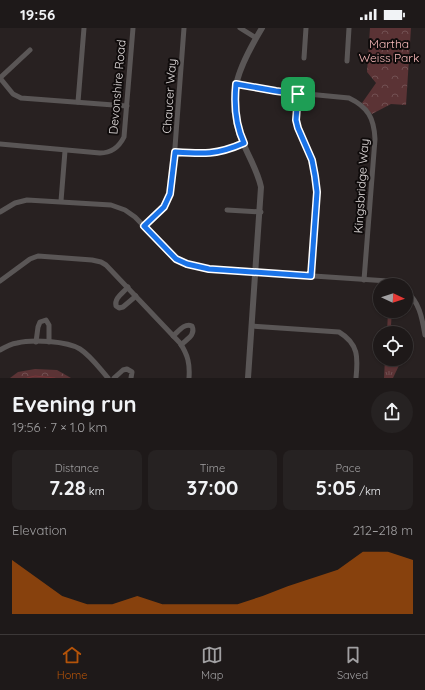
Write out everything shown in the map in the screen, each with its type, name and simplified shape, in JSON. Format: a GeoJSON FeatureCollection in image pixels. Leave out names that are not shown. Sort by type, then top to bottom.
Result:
{"type":"FeatureCollection","features":[{"type":"Feature","properties":{"kind":"street"},"geometry":{"type":"LineString","coordinates":[[78,102],[84,28]]}},
{"type":"Feature","properties":{"kind":"street","name":"Devonshire Road"},"geometry":{"type":"LineString","coordinates":[[0,144],[65,151],[104,153],[114,150],[121,143],[124,137],[133,28]]}},
{"type":"Feature","properties":{"kind":"street","name":"Chaucer Way"},"geometry":{"type":"LineString","coordinates":[[144,226],[164,207],[170,194],[175,152],[184,28]]}},
{"type":"Feature","properties":{"kind":"street"},"geometry":{"type":"LineString","coordinates":[[240,28],[256,38]]}},
{"type":"Feature","properties":{"kind":"street"},"geometry":{"type":"LineString","coordinates":[[248,378],[261,212],[261,187],[259,177],[240,135],[235,113],[236,84],[246,55],[262,28]]}},
{"type":"Feature","properties":{"kind":"street"},"geometry":{"type":"LineString","coordinates":[[304,58],[306,28]]}},
{"type":"Feature","properties":{"kind":"street"},"geometry":{"type":"LineString","coordinates":[[347,61],[349,28]]}},
{"type":"Feature","properties":{"kind":"street"},"geometry":{"type":"LineString","coordinates":[[30,50],[0,78],[13,94],[21,98],[127,106]]}},
{"type":"Feature","properties":{"kind":"street","name":"Kingsbridge Way"},"geometry":{"type":"LineString","coordinates":[[236,84],[298,94],[349,98],[358,102],[364,108],[373,122],[375,139],[364,280]]}},
{"type":"Feature","properties":{"kind":"street"},"geometry":{"type":"LineString","coordinates":[[298,94],[296,120],[312,160],[317,192],[311,276]]}},
{"type":"Feature","properties":{"kind":"street"},"geometry":{"type":"LineString","coordinates":[[175,152],[204,154],[215,153],[228,150],[244,143]]}},
{"type":"Feature","properties":{"kind":"street"},"geometry":{"type":"LineString","coordinates":[[61,201],[65,151]]}},
{"type":"Feature","properties":{"kind":"street"},"geometry":{"type":"LineString","coordinates":[[0,212],[16,203],[27,200],[111,205],[125,210],[135,217],[176,259],[187,264],[209,269],[373,280]]}},
{"type":"Feature","properties":{"kind":"street"},"geometry":{"type":"LineString","coordinates":[[227,210],[261,212]]}},
{"type":"Feature","properties":{"kind":"street"},"geometry":{"type":"LineString","coordinates":[[0,281],[30,259],[45,256],[101,262],[128,287],[181,345],[189,360],[189,378]]}},
{"type":"Feature","properties":{"kind":"street"},"geometry":{"type":"LineString","coordinates":[[128,287],[116,299],[116,306],[119,308],[123,307],[136,296]]}},
{"type":"Feature","properties":{"kind":"street"},"geometry":{"type":"LineString","coordinates":[[413,299],[417,304],[422,317],[425,335]]}},
{"type":"Feature","properties":{"kind":"street"},"geometry":{"type":"LineString","coordinates":[[36,342],[38,325],[40,322],[46,320],[49,325],[50,342]]}},
{"type":"Feature","properties":{"kind":"street"},"geometry":{"type":"LineString","coordinates":[[173,336],[185,326],[192,326],[194,330],[193,333],[181,345]]}},
{"type":"Feature","properties":{"kind":"street"},"geometry":{"type":"LineString","coordinates":[[252,326],[339,332],[346,336],[357,352],[358,360],[356,378]]}},
{"type":"Feature","properties":{"kind":"street"},"geometry":{"type":"LineString","coordinates":[[0,350],[17,342],[50,342],[69,344],[81,350],[108,378]]}},
{"type":"Feature","properties":{"kind":"street"},"geometry":{"type":"LineString","coordinates":[[114,378],[123,370],[127,369],[132,372],[131,378]]}},
{"type":"Feature","properties":{"kind":"green space","name":"Martha Weiss Park"},"geometry":{"type":"Polygon","coordinates":[[[370,28],[411,28],[406,105],[391,104],[372,114],[362,103],[376,83],[367,72],[370,28]]]}},
{"type":"Feature","properties":{"kind":"green space"},"geometry":{"type":"Polygon","coordinates":[[[388,318],[392,318],[391,325],[398,326],[387,326],[388,318]]]}},
{"type":"Feature","properties":{"kind":"green space"},"geometry":{"type":"Polygon","coordinates":[[[385,366],[399,366],[393,378],[384,378],[385,366]]]}},
{"type":"Feature","properties":{"kind":"green space"},"geometry":{"type":"Polygon","coordinates":[[[35,369],[57,370],[71,378],[10,378],[18,372],[35,369]]]}},
{"type":"Feature","properties":{"kind":"waterway"},"geometry":{"type":"LineString","coordinates":[[27,378],[35,376],[55,378]]}},
{"type":"Feature","properties":{"kind":"route"},"geometry":{"type":"LineString","coordinates":[[236,84],[298,94],[296,120],[312,160],[317,192],[311,276],[209,269],[187,264],[176,259],[144,226],[164,207],[170,194],[175,152],[204,154],[215,153],[228,150],[244,143],[240,135],[235,113],[236,84]]}}]}
